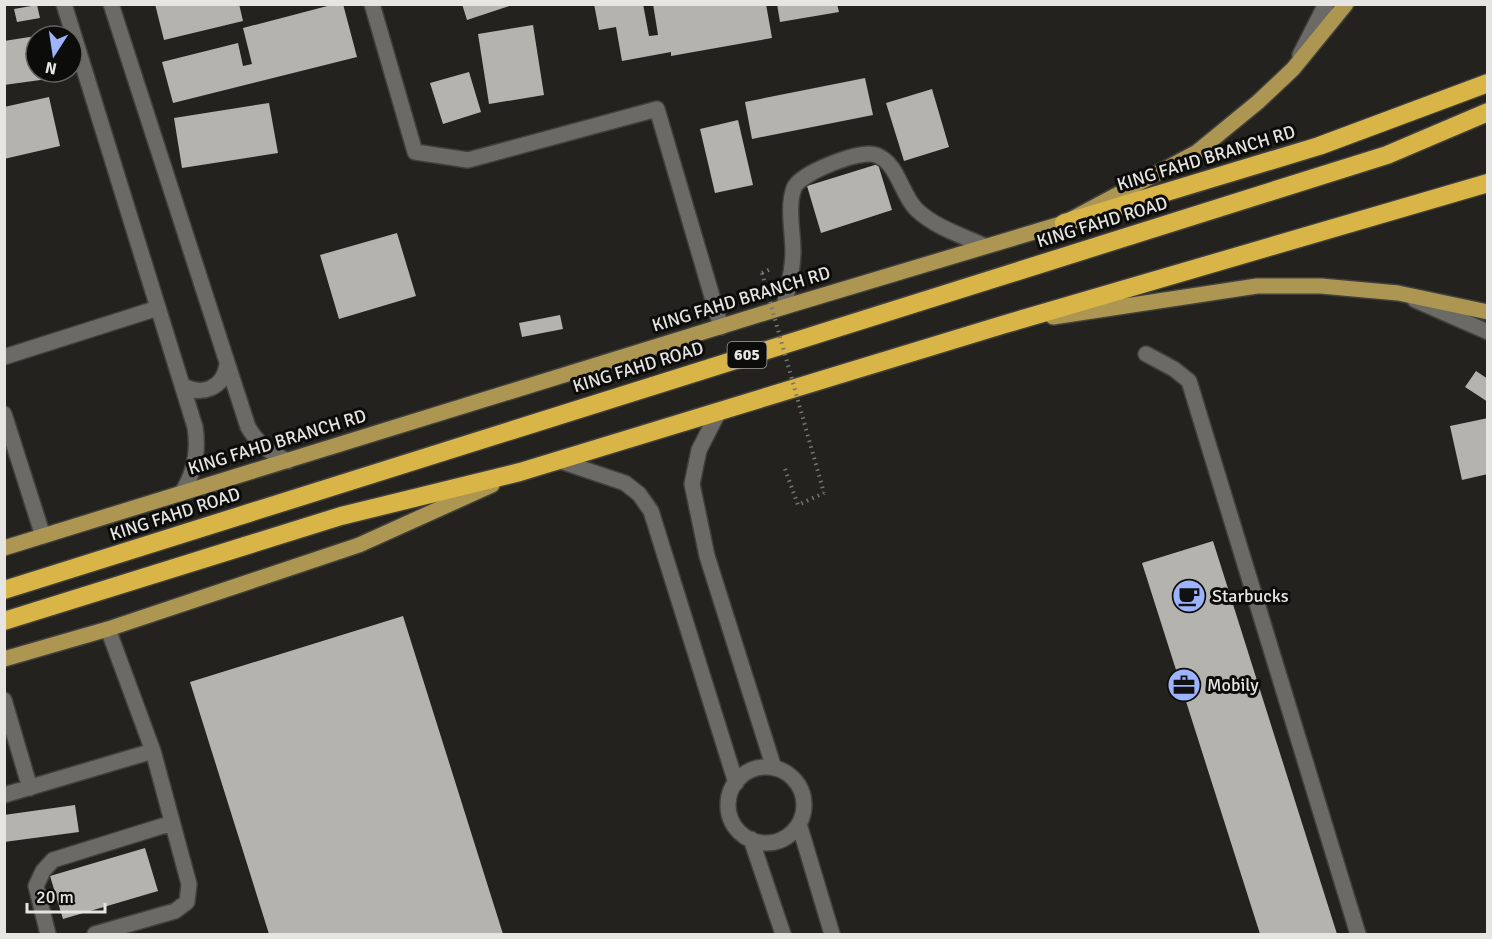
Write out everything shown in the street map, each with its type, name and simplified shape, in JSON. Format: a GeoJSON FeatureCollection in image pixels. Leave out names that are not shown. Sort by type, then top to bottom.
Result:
{"type":"FeatureCollection","features":[{"type":"Feature","properties":{"kind":"highway","name":"KING FAHD BRANCH RD"},"geometry":{"type":"LineString","coordinates":[[1064,223],[1319,146],[1488,83]]}},
{"type":"Feature","properties":{"kind":"highway","name":"KING FAHD ROAD"},"geometry":{"type":"LineString","coordinates":[[4,590],[1387,155],[1488,112]]}},
{"type":"Feature","properties":{"kind":"highway"},"geometry":{"type":"LineString","coordinates":[[4,621],[340,516],[520,472],[1002,325],[1488,183]]}},
{"type":"Feature","properties":{"kind":"main road"},"geometry":{"type":"LineString","coordinates":[[1064,223],[1197,152],[1258,102],[1293,69],[1346,4]]}},
{"type":"Feature","properties":{"kind":"main road","name":"KING FAHD BRANCH RD"},"geometry":{"type":"LineString","coordinates":[[4,548],[1064,223]]}},
{"type":"Feature","properties":{"kind":"main road"},"geometry":{"type":"LineString","coordinates":[[1002,325],[1257,286],[1321,286],[1398,293],[1488,312]]}},
{"type":"Feature","properties":{"kind":"main road"},"geometry":{"type":"LineString","coordinates":[[4,659],[108,629],[359,545],[520,472]]}},
{"type":"Feature","properties":{"kind":"street"},"geometry":{"type":"LineString","coordinates":[[64,4],[195,427],[197,441],[194,469],[181,494]]}},
{"type":"Feature","properties":{"kind":"street"},"geometry":{"type":"LineString","coordinates":[[111,4],[244,416],[254,437],[274,455],[288,461]]}},
{"type":"Feature","properties":{"kind":"street"},"geometry":{"type":"LineString","coordinates":[[372,4],[415,152],[468,160],[657,109],[722,327]]}},
{"type":"Feature","properties":{"kind":"street"},"geometry":{"type":"LineString","coordinates":[[1293,69],[1326,4]]}},
{"type":"Feature","properties":{"kind":"street"},"geometry":{"type":"LineString","coordinates":[[784,307],[792,272],[792,201],[795,186],[808,173],[864,153],[876,155],[889,164],[915,208],[928,218],[985,246]]}},
{"type":"Feature","properties":{"kind":"street"},"geometry":{"type":"LineString","coordinates":[[1398,293],[1488,332]]}},
{"type":"Feature","properties":{"kind":"street"},"geometry":{"type":"LineString","coordinates":[[4,357],[158,308]]}},
{"type":"Feature","properties":{"kind":"street"},"geometry":{"type":"LineString","coordinates":[[1146,354],[1174,369],[1190,381],[1358,934]]}},
{"type":"Feature","properties":{"kind":"street"},"geometry":{"type":"LineString","coordinates":[[182,385],[198,391],[207,390],[222,380],[227,364]]}},
{"type":"Feature","properties":{"kind":"street"},"geometry":{"type":"LineString","coordinates":[[718,413],[699,450],[692,484],[707,556],[774,768]]}},
{"type":"Feature","properties":{"kind":"street"},"geometry":{"type":"LineString","coordinates":[[4,414],[43,536]]}},
{"type":"Feature","properties":{"kind":"street"},"geometry":{"type":"LineString","coordinates":[[557,460],[625,483],[639,494],[651,512],[736,783]]}},
{"type":"Feature","properties":{"kind":"street"},"geometry":{"type":"LineString","coordinates":[[95,934],[175,911],[187,902],[189,884],[153,751],[108,629]]}},
{"type":"Feature","properties":{"kind":"street"},"geometry":{"type":"LineString","coordinates":[[4,700],[30,788]]}},
{"type":"Feature","properties":{"kind":"street"},"geometry":{"type":"LineString","coordinates":[[4,795],[153,751]]}},
{"type":"Feature","properties":{"kind":"street"},"geometry":{"type":"LineString","coordinates":[[774,768],[784,772],[800,788],[804,799],[804,812],[799,824],[783,839],[761,843],[741,833],[729,814],[730,793],[736,783],[752,770],[774,768]]}},
{"type":"Feature","properties":{"kind":"street"},"geometry":{"type":"LineString","coordinates":[[48,934],[36,886],[43,871],[52,860],[172,823]]}},
{"type":"Feature","properties":{"kind":"street"},"geometry":{"type":"LineString","coordinates":[[799,824],[832,934]]}},
{"type":"Feature","properties":{"kind":"street"},"geometry":{"type":"LineString","coordinates":[[751,839],[783,934]]}},
{"type":"Feature","properties":{"kind":"path"},"geometry":{"type":"LineString","coordinates":[[762,273],[824,493],[798,506],[785,469]]}},
{"type":"Feature","properties":{"kind":"building"},"geometry":{"type":"Polygon","coordinates":[[[155,4],[239,4],[243,21],[164,40],[155,4]]]}},
{"type":"Feature","properties":{"kind":"building"},"geometry":{"type":"Polygon","coordinates":[[[335,4],[343,4],[357,57],[173,103],[162,62],[238,43],[243,66],[252,64],[243,28],[335,4]]]}},
{"type":"Feature","properties":{"kind":"building"},"geometry":{"type":"Polygon","coordinates":[[[462,4],[512,4],[512,5],[467,20],[462,4]]]}},
{"type":"Feature","properties":{"kind":"building"},"geometry":{"type":"Polygon","coordinates":[[[594,4],[643,4],[649,36],[658,35],[653,4],[766,4],[772,38],[671,56],[671,52],[622,61],[616,27],[599,30],[594,4]]]}},
{"type":"Feature","properties":{"kind":"building"},"geometry":{"type":"Polygon","coordinates":[[[777,4],[837,4],[839,12],[780,22],[777,4]]]}},
{"type":"Feature","properties":{"kind":"building"},"geometry":{"type":"Polygon","coordinates":[[[37,5],[40,18],[17,22],[14,9],[37,5]]]}},
{"type":"Feature","properties":{"kind":"building"},"geometry":{"type":"Polygon","coordinates":[[[533,25],[544,95],[489,104],[478,34],[533,25]]]}},
{"type":"Feature","properties":{"kind":"building"},"geometry":{"type":"Polygon","coordinates":[[[24,38],[24,82],[4,85],[4,41],[24,38]]]}},
{"type":"Feature","properties":{"kind":"building"},"geometry":{"type":"Polygon","coordinates":[[[469,72],[481,112],[443,124],[430,83],[469,72]]]}},
{"type":"Feature","properties":{"kind":"building"},"geometry":{"type":"Polygon","coordinates":[[[865,78],[873,115],[752,139],[745,102],[865,78]]]}},
{"type":"Feature","properties":{"kind":"building"},"geometry":{"type":"Polygon","coordinates":[[[932,89],[949,147],[904,161],[886,103],[932,89]]]}},
{"type":"Feature","properties":{"kind":"building"},"geometry":{"type":"Polygon","coordinates":[[[49,97],[60,146],[4,159],[4,107],[49,97]]]}},
{"type":"Feature","properties":{"kind":"building"},"geometry":{"type":"Polygon","coordinates":[[[269,103],[278,153],[182,168],[174,118],[269,103]]]}},
{"type":"Feature","properties":{"kind":"building"},"geometry":{"type":"Polygon","coordinates":[[[738,120],[753,185],[715,193],[700,129],[738,120]]]}},
{"type":"Feature","properties":{"kind":"building"},"geometry":{"type":"Polygon","coordinates":[[[878,164],[892,210],[821,233],[807,186],[878,164]]]}},
{"type":"Feature","properties":{"kind":"building"},"geometry":{"type":"Polygon","coordinates":[[[397,233],[416,296],[339,319],[320,255],[397,233]]]}},
{"type":"Feature","properties":{"kind":"building"},"geometry":{"type":"Polygon","coordinates":[[[560,315],[563,329],[522,337],[519,323],[560,315]]]}},
{"type":"Feature","properties":{"kind":"building"},"geometry":{"type":"Polygon","coordinates":[[[1476,371],[1488,379],[1488,402],[1465,387],[1476,371]]]}},
{"type":"Feature","properties":{"kind":"building"},"geometry":{"type":"Polygon","coordinates":[[[1488,418],[1488,474],[1462,480],[1450,426],[1488,418]]]}},
{"type":"Feature","properties":{"kind":"building"},"geometry":{"type":"Polygon","coordinates":[[[1213,541],[1337,934],[1260,934],[1142,563],[1213,541]]]}},
{"type":"Feature","properties":{"kind":"building"},"geometry":{"type":"Polygon","coordinates":[[[403,616],[503,934],[269,934],[190,682],[403,616]]]}},
{"type":"Feature","properties":{"kind":"building"},"geometry":{"type":"Polygon","coordinates":[[[75,805],[79,832],[4,842],[4,815],[75,805]]]}},
{"type":"Feature","properties":{"kind":"building"},"geometry":{"type":"Polygon","coordinates":[[[145,848],[158,891],[63,919],[50,876],[145,848]]]}},
{"type":"Feature","properties":{"kind":"place","name":"Starbucks"},"geometry":{"type":"Point","coordinates":[1189,596]}},
{"type":"Feature","properties":{"kind":"place","name":"Mobily"},"geometry":{"type":"Point","coordinates":[1184,685]}}]}
